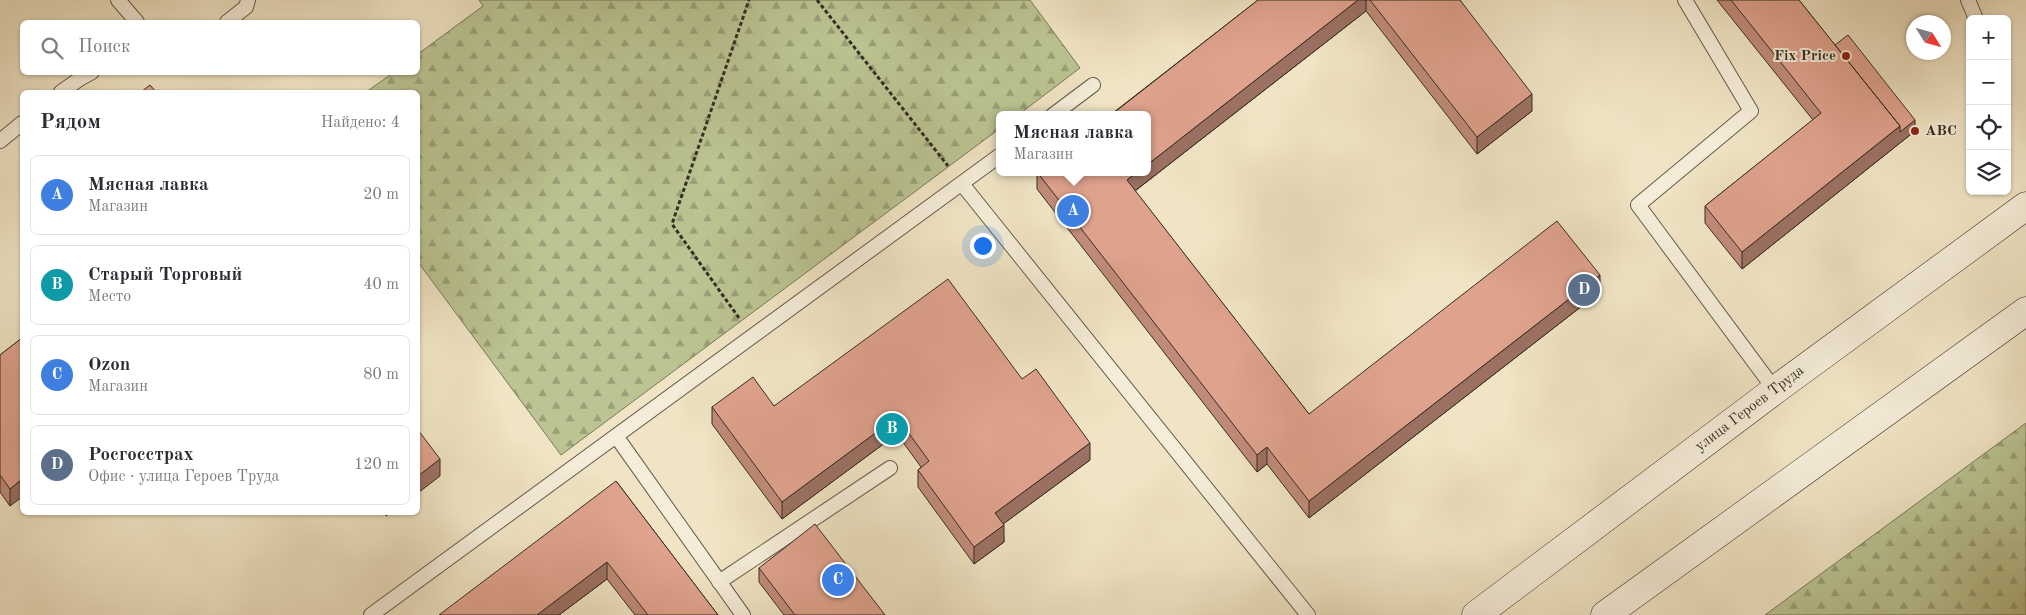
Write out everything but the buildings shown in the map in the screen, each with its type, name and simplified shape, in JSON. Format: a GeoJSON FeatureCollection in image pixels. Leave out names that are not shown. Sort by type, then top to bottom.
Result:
{"type":"FeatureCollection","features":[{"type":"Feature","properties":{"kind":"main road","name":"улица Героев Труда"},"geometry":{"type":"LineString","coordinates":[[1476,615],[1775,390],[2026,206]]}},
{"type":"Feature","properties":{"kind":"main road"},"geometry":{"type":"LineString","coordinates":[[1605,615],[2026,311]]}},
{"type":"Feature","properties":{"kind":"lane"},"geometry":{"type":"LineString","coordinates":[[118,0],[135,20]]}},
{"type":"Feature","properties":{"kind":"lane"},"geometry":{"type":"LineString","coordinates":[[230,20],[246,7],[248,0]]}},
{"type":"Feature","properties":{"kind":"lane"},"geometry":{"type":"LineString","coordinates":[[1685,0],[1751,111],[1638,205],[1775,390]]}},
{"type":"Feature","properties":{"kind":"lane"},"geometry":{"type":"LineString","coordinates":[[1968,0],[1974,15]]}},
{"type":"Feature","properties":{"kind":"lane"},"geometry":{"type":"LineString","coordinates":[[64,90],[86,75]]}},
{"type":"Feature","properties":{"kind":"lane"},"geometry":{"type":"LineString","coordinates":[[1058,111],[1093,85]]}},
{"type":"Feature","properties":{"kind":"lane"},"geometry":{"type":"LineString","coordinates":[[0,140],[20,125]]}},
{"type":"Feature","properties":{"kind":"lane"},"geometry":{"type":"LineString","coordinates":[[371,615],[996,158]]}},
{"type":"Feature","properties":{"kind":"lane"},"geometry":{"type":"LineString","coordinates":[[962,184],[1308,615]]}},
{"type":"Feature","properties":{"kind":"lane"},"geometry":{"type":"LineString","coordinates":[[616,436],[743,615]]}},
{"type":"Feature","properties":{"kind":"lane"},"geometry":{"type":"LineString","coordinates":[[719,582],[890,468]]}},
{"type":"Feature","properties":{"kind":"path"},"geometry":{"type":"LineString","coordinates":[[749,0],[672,224],[753,337]]}},
{"type":"Feature","properties":{"kind":"path"},"geometry":{"type":"LineString","coordinates":[[817,0],[962,184]]}},
{"type":"Feature","properties":{"kind":"green space"},"geometry":{"type":"Polygon","coordinates":[[[479,0],[1030,0],[1080,68],[1023,111],[996,111],[996,131],[561,455],[420,265],[420,90],[369,90],[390,75],[420,75],[420,53],[483,6],[479,0]]]}},
{"type":"Feature","properties":{"kind":"green space"},"geometry":{"type":"Polygon","coordinates":[[[2026,423],[2026,615],[1765,615],[2026,423]]]}},
{"type":"Feature","properties":{"kind":"place","name":"Fix Price"},"geometry":{"type":"Point","coordinates":[1846,56]}},
{"type":"Feature","properties":{"kind":"place","name":"АВС"},"geometry":{"type":"Point","coordinates":[1915,131]}},
{"type":"Feature","properties":{"kind":"place","name":"Мясная лавка"},"geometry":{"type":"Point","coordinates":[1073,211]}},
{"type":"Feature","properties":{"kind":"place","name":"Росгосстрах"},"geometry":{"type":"Point","coordinates":[1584,290]}},
{"type":"Feature","properties":{"kind":"place","name":"Старый Торговый"},"geometry":{"type":"Point","coordinates":[892,429]}},
{"type":"Feature","properties":{"kind":"place","name":"Ozon"},"geometry":{"type":"Point","coordinates":[838,580]}}]}
